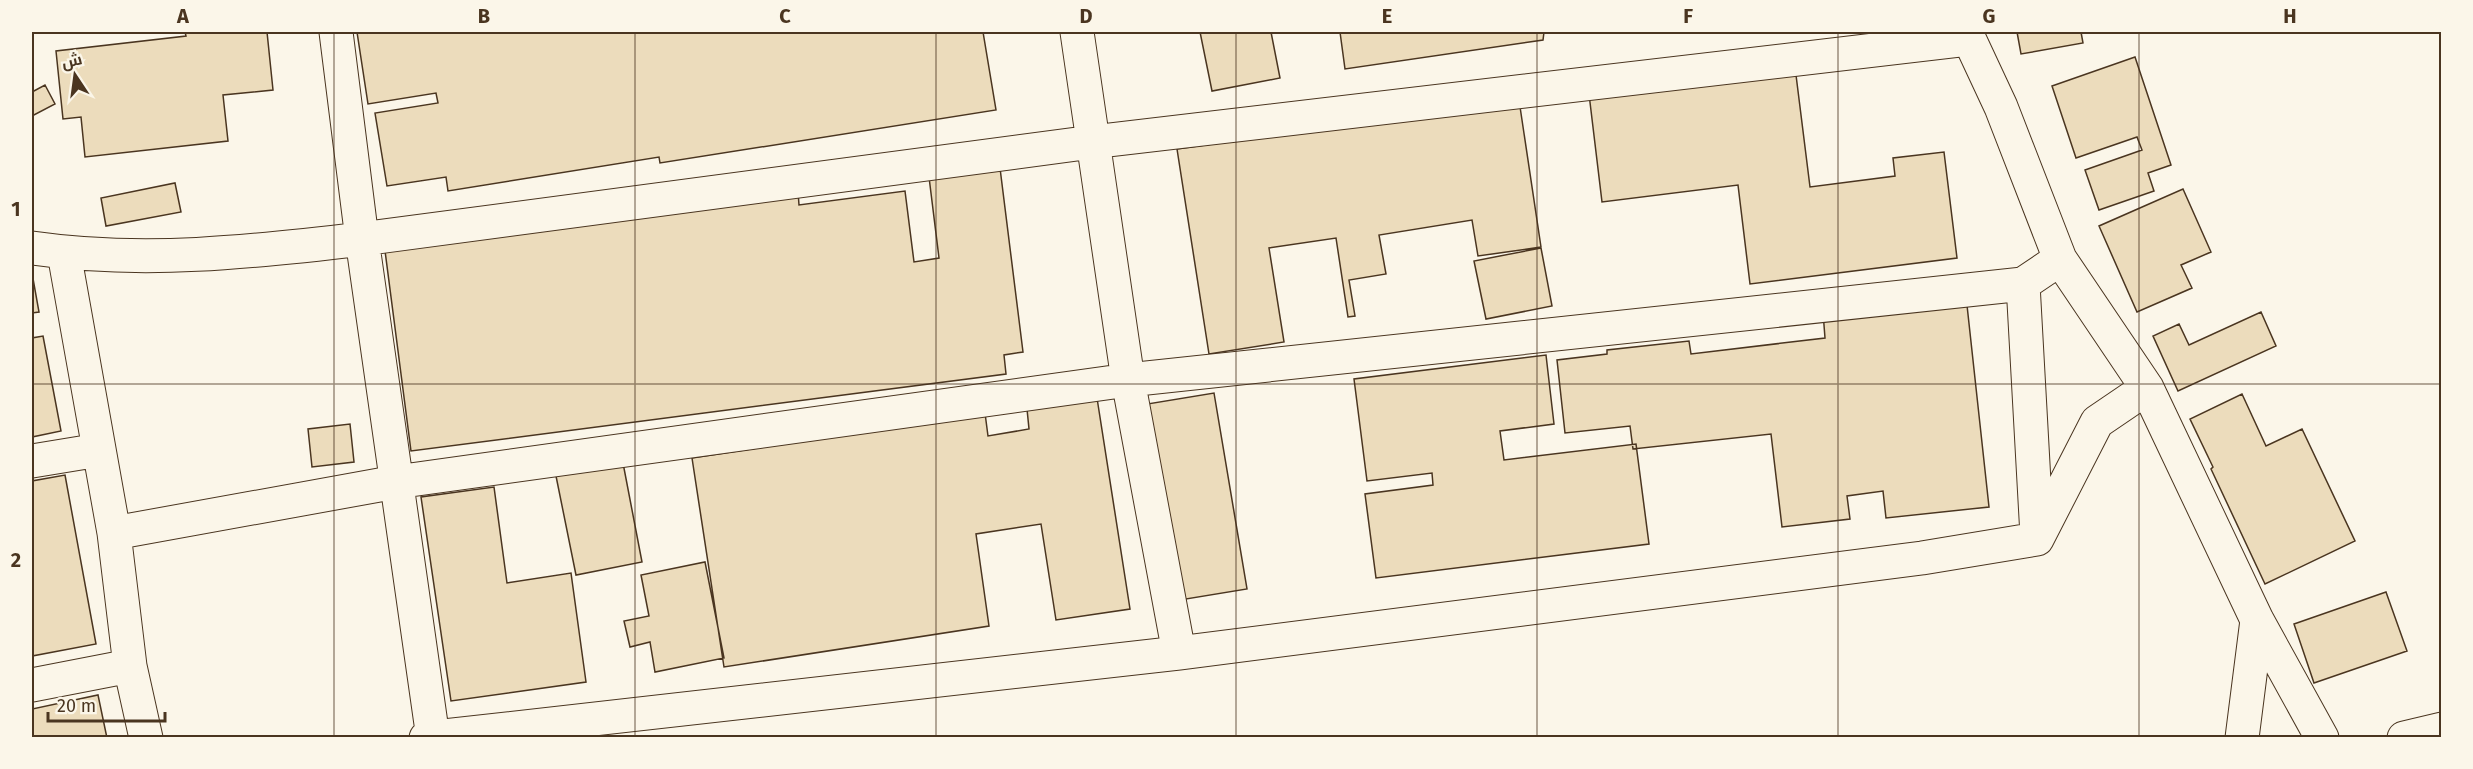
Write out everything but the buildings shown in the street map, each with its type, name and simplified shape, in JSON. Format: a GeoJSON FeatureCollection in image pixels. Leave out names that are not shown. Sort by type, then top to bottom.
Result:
{"type":"FeatureCollection","features":[{"type":"Feature","properties":{"kind":"street"},"geometry":{"type":"LineString","coordinates":[[336,32],[362,239],[431,737],[1179,653],[1922,558],[2037,539]]}},
{"type":"Feature","properties":{"kind":"street"},"geometry":{"type":"LineString","coordinates":[[1077,32],[1128,380],[1179,653]]}},
{"type":"Feature","properties":{"kind":"street"},"geometry":{"type":"LineString","coordinates":[[32,247],[64,253],[153,257],[262,251],[1092,142],[1967,35],[2001,107],[2060,259],[2147,388],[2257,620],[2322,738]]}},
{"type":"Feature","properties":{"kind":"street"},"geometry":{"type":"LineString","coordinates":[[64,253],[114,533],[130,666],[146,738]]}},
{"type":"Feature","properties":{"kind":"street"},"geometry":{"type":"LineString","coordinates":[[114,533],[396,482],[1128,380],[2023,284],[2060,259]]}},
{"type":"Feature","properties":{"kind":"street"},"geometry":{"type":"LineString","coordinates":[[2023,284],[2037,539]]}},
{"type":"Feature","properties":{"kind":"street"},"geometry":{"type":"LineString","coordinates":[[2037,539],[2097,422],[2147,388]]}},
{"type":"Feature","properties":{"kind":"street"},"geometry":{"type":"LineString","coordinates":[[32,461],[99,450]]}},
{"type":"Feature","properties":{"kind":"street"},"geometry":{"type":"LineString","coordinates":[[2242,738],[2257,620]]}},
{"type":"Feature","properties":{"kind":"street"},"geometry":{"type":"LineString","coordinates":[[32,685],[130,666]]}}]}
